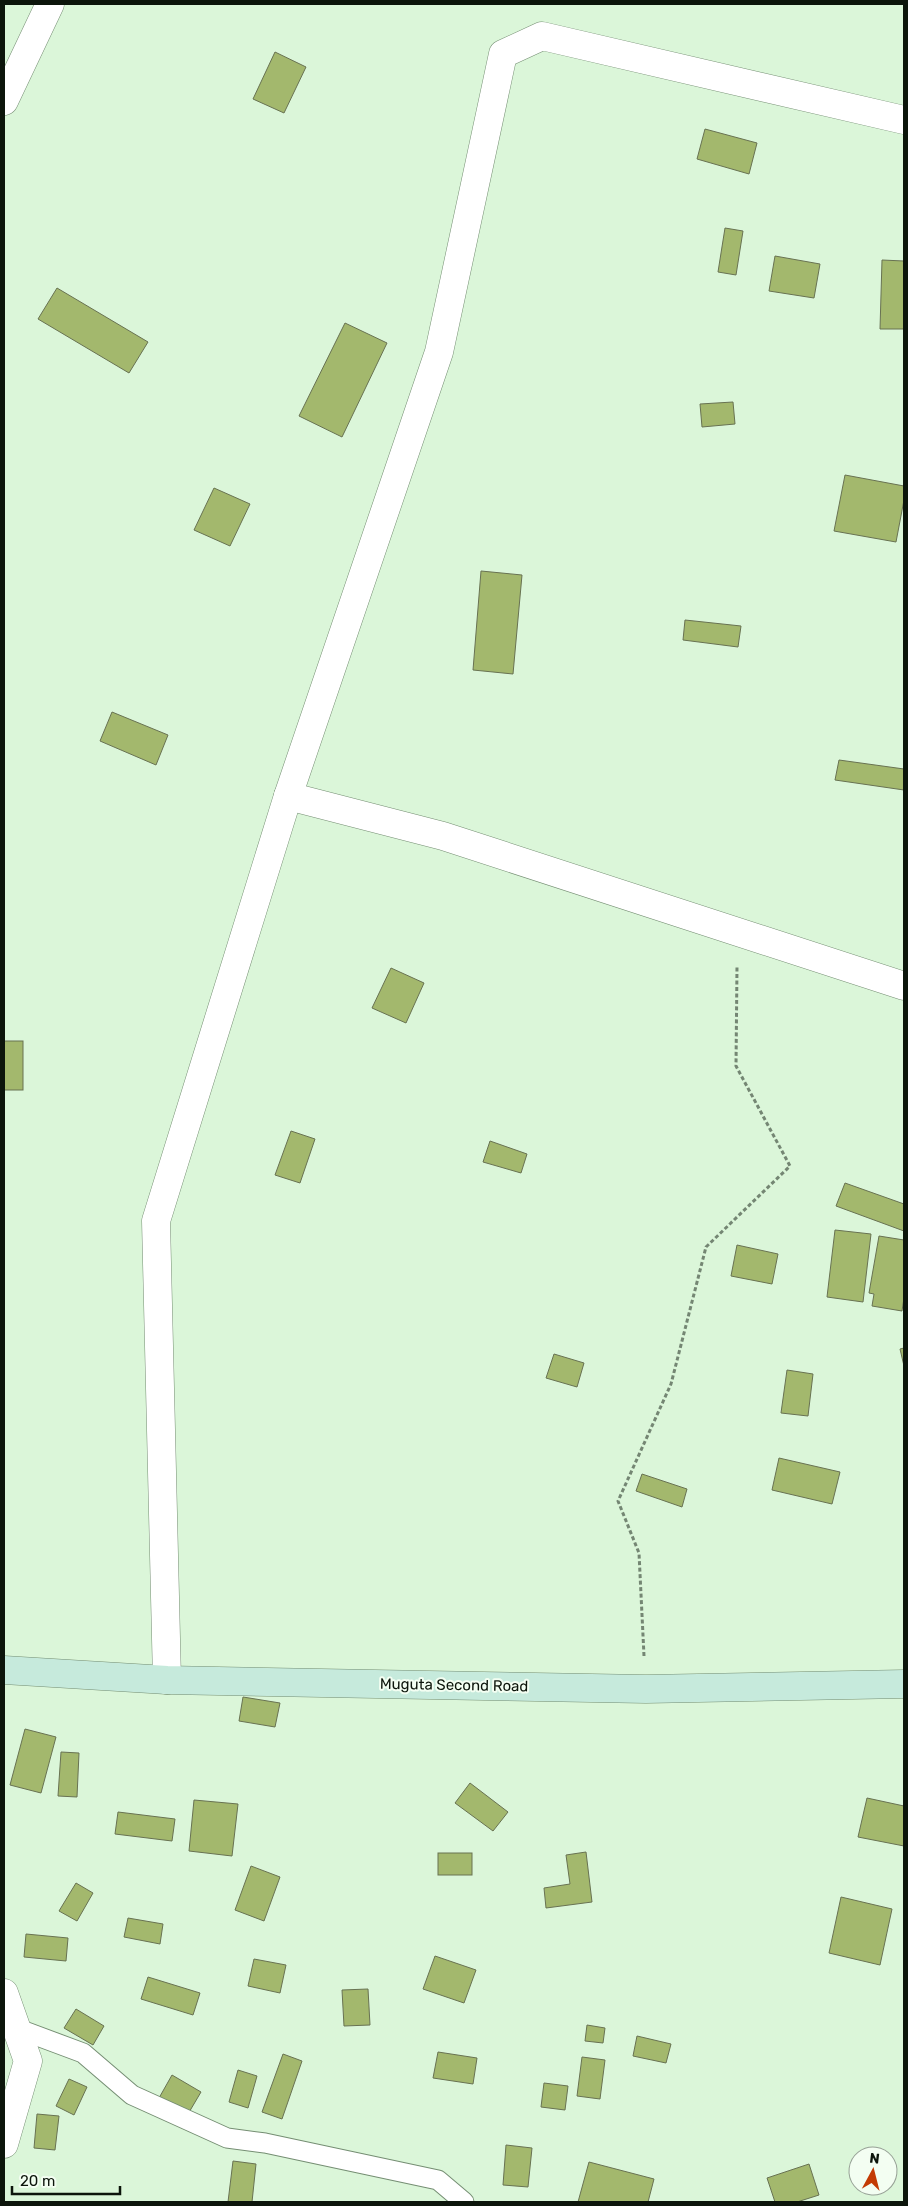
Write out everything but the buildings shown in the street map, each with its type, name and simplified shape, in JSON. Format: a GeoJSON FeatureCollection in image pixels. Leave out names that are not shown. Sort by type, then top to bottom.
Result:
{"type":"FeatureCollection","features":[{"type":"Feature","properties":{"kind":"street"},"geometry":{"type":"LineString","coordinates":[[4,101],[50,4]]}},
{"type":"Feature","properties":{"kind":"street"},"geometry":{"type":"LineString","coordinates":[[167,1680],[156,1221],[288,796],[439,352],[503,54],[542,36],[904,120]]}},
{"type":"Feature","properties":{"kind":"street"},"geometry":{"type":"LineString","coordinates":[[288,796],[443,836],[904,986]]}},
{"type":"Feature","properties":{"kind":"street","name":"Muguta Second Road"},"geometry":{"type":"LineString","coordinates":[[4,1670],[167,1680],[646,1689],[904,1684]]}},
{"type":"Feature","properties":{"kind":"street"},"geometry":{"type":"LineString","coordinates":[[4,1993],[28,2061],[4,2144]]}},
{"type":"Feature","properties":{"kind":"lane"},"geometry":{"type":"LineString","coordinates":[[16,2028],[83,2053],[132,2095],[227,2138],[265,2143],[438,2180],[464,2202]]}},
{"type":"Feature","properties":{"kind":"path"},"geometry":{"type":"LineString","coordinates":[[646,1689],[639,1553],[618,1501],[671,1384],[706,1247],[790,1166],[736,1066],[738,933]]}}]}
